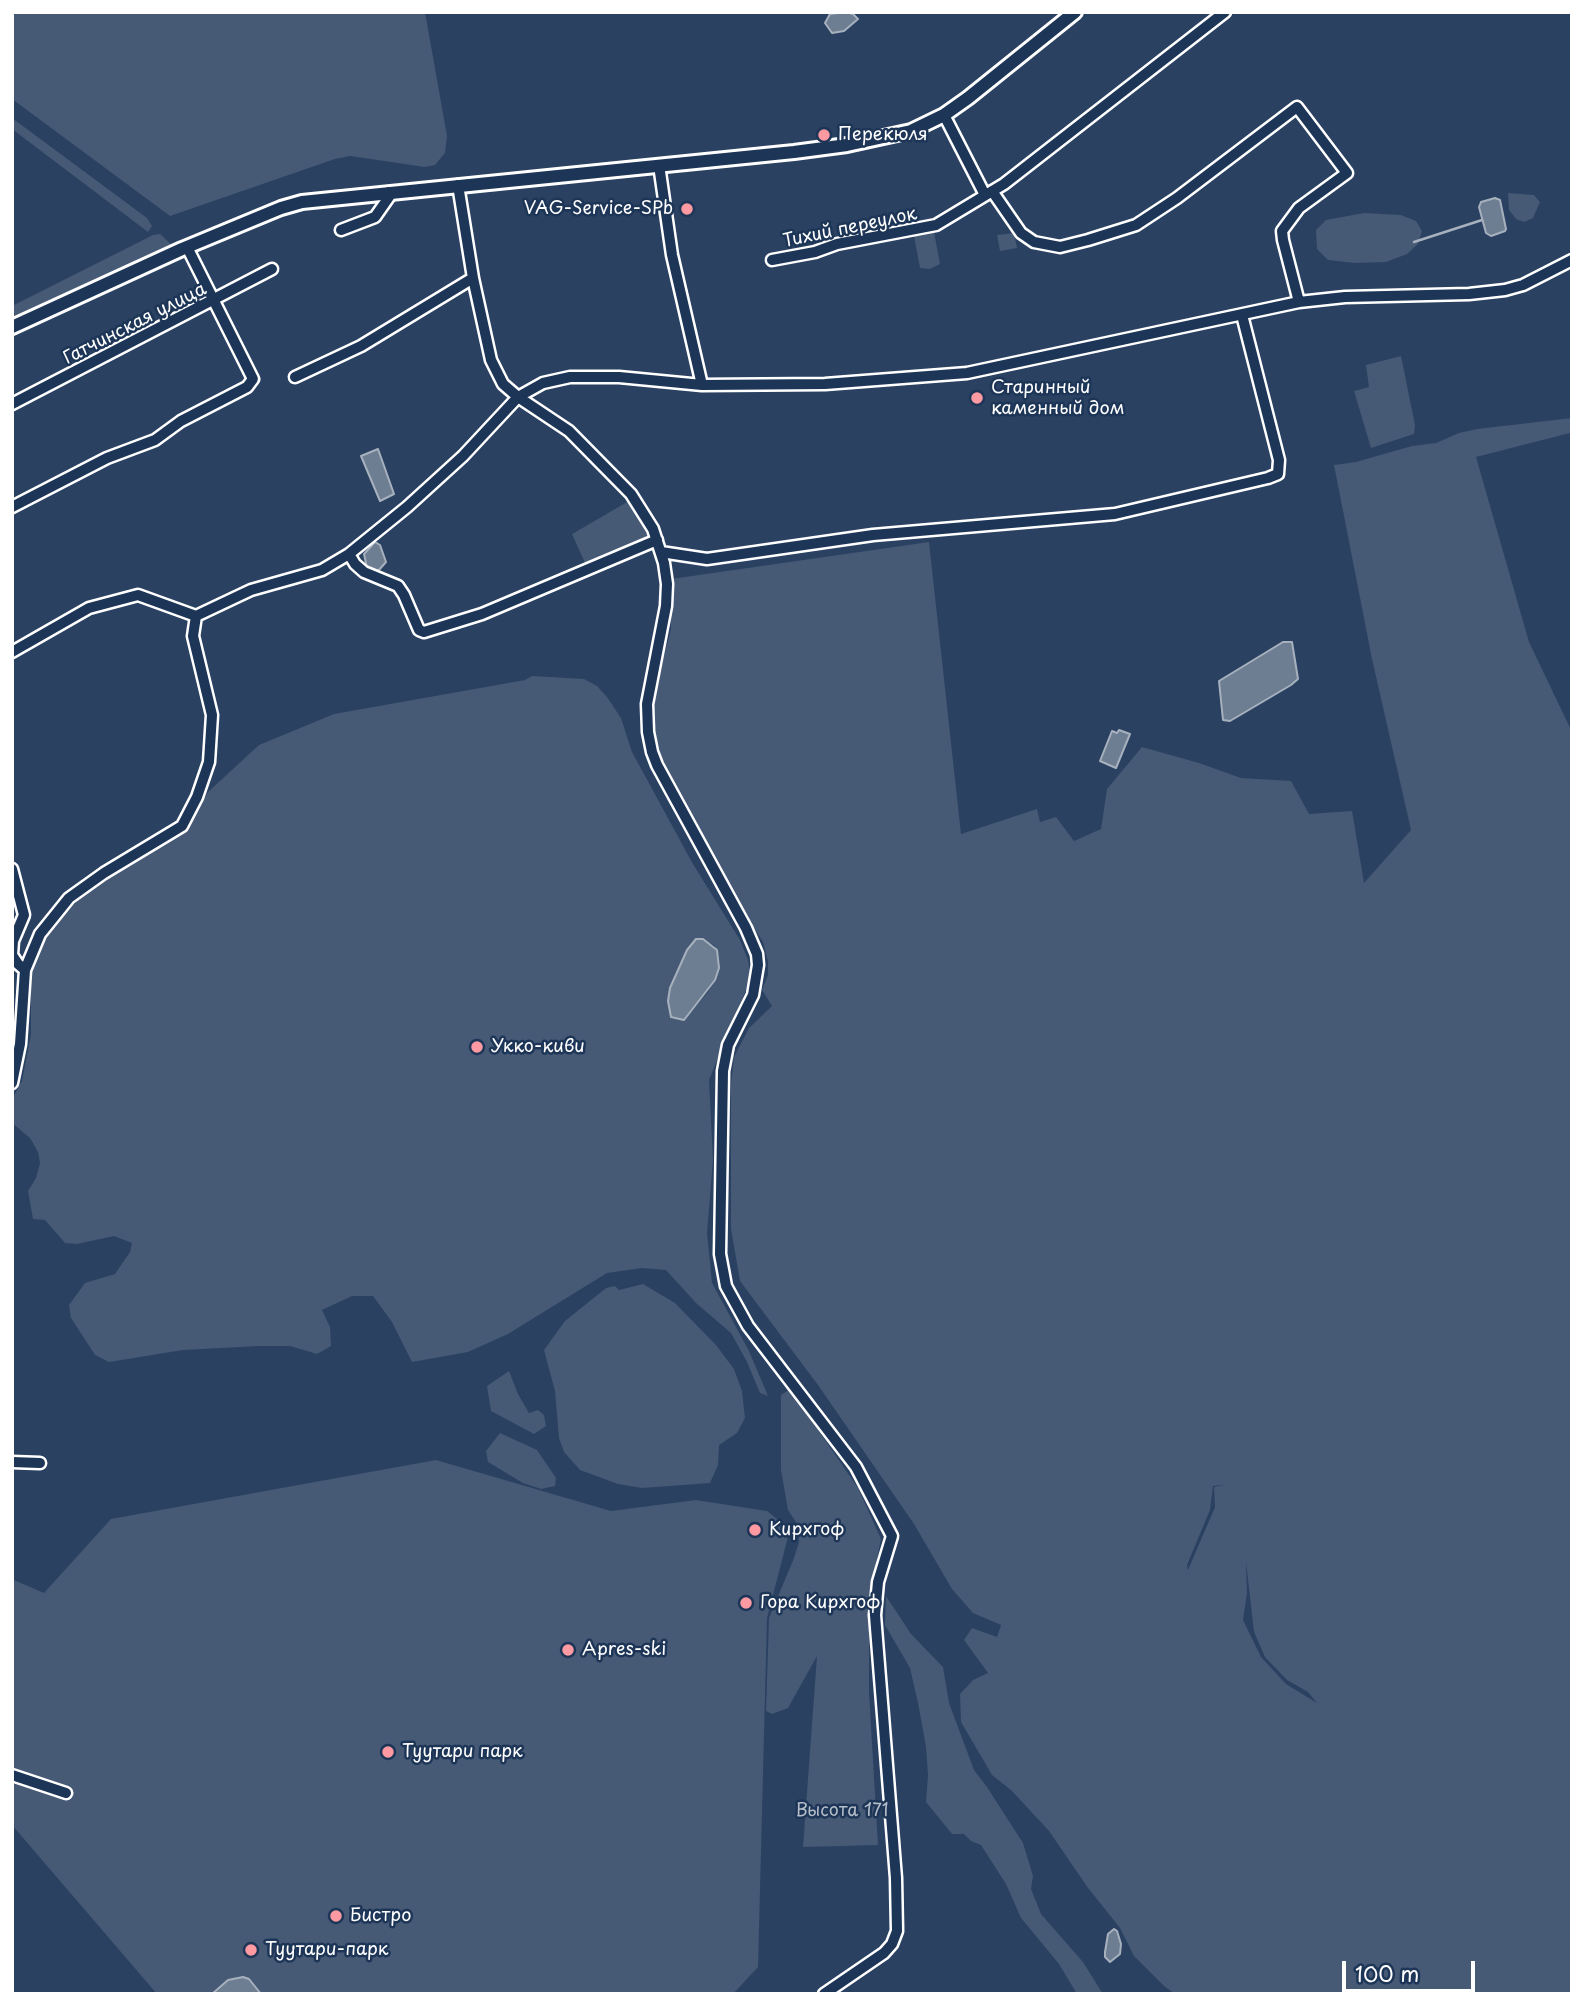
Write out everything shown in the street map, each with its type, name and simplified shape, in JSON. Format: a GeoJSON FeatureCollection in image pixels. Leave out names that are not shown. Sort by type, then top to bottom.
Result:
{"type":"FeatureCollection","features":[{"type":"Feature","properties":{"kind":"street"},"geometry":{"type":"LineString","coordinates":[[12,327],[187,247],[302,202],[847,145],[911,131],[944,115],[1075,12]]}},
{"type":"Feature","properties":{"kind":"street"},"geometry":{"type":"LineString","coordinates":[[989,193],[1225,12]]}},
{"type":"Feature","properties":{"kind":"street"},"geometry":{"type":"LineString","coordinates":[[944,115],[989,193],[1021,233],[1034,242],[1060,247],[1136,225],[1177,198],[1297,107],[1347,173],[1299,208],[1282,231],[1299,302]]}},
{"type":"Feature","properties":{"kind":"street"},"geometry":{"type":"LineString","coordinates":[[659,165],[672,255],[702,385]]}},
{"type":"Feature","properties":{"kind":"street"},"geometry":{"type":"LineString","coordinates":[[458,185],[473,278],[491,360],[503,384],[517,397],[569,431],[600,460],[631,494],[647,518],[661,552],[667,584],[666,606],[647,704],[652,752],[746,928],[757,954],[757,981],[753,995],[728,1045],[723,1071],[720,1238],[722,1271],[726,1286],[748,1326],[856,1467],[892,1536],[878,1582],[875,1615],[897,1878],[897,1931],[892,1944],[884,1953],[824,1994]]}},
{"type":"Feature","properties":{"kind":"street"},"geometry":{"type":"LineString","coordinates":[[341,230],[375,217],[389,197],[389,192]]}},
{"type":"Feature","properties":{"kind":"street","name":"Тихий переулок"},"geometry":{"type":"LineString","coordinates":[[772,260],[936,225],[989,193]]}},
{"type":"Feature","properties":{"kind":"street"},"geometry":{"type":"LineString","coordinates":[[12,507],[107,458],[155,440],[181,421],[247,387],[253,379],[212,302],[187,247]]}},
{"type":"Feature","properties":{"kind":"street"},"geometry":{"type":"LineString","coordinates":[[12,652],[89,608],[138,595],[196,616],[251,590],[323,570],[349,554],[407,507],[463,456],[517,397],[544,383],[570,377],[619,377],[702,385],[825,384],[967,373],[1299,302],[1345,297],[1469,294],[1505,290],[1523,285],[1572,260]]}},
{"type":"Feature","properties":{"kind":"street","name":"Гатчинская улица"},"geometry":{"type":"LineString","coordinates":[[12,404],[272,269]]}},
{"type":"Feature","properties":{"kind":"street"},"geometry":{"type":"LineString","coordinates":[[295,377],[361,346],[473,278]]}},
{"type":"Feature","properties":{"kind":"street"},"geometry":{"type":"LineString","coordinates":[[661,552],[707,559],[873,535],[1115,514],[1278,474],[1279,460],[1242,315]]}},
{"type":"Feature","properties":{"kind":"street"},"geometry":{"type":"LineString","coordinates":[[349,554],[364,572],[398,586],[419,631],[424,632],[482,614],[657,541]]}},
{"type":"Feature","properties":{"kind":"street"},"geometry":{"type":"LineString","coordinates":[[12,1083],[25,970],[40,934],[69,898],[104,873],[182,826],[188,817],[209,762],[212,715],[193,636],[196,616]]}},
{"type":"Feature","properties":{"kind":"street"},"geometry":{"type":"LineString","coordinates":[[12,869],[24,915],[13,941],[12,955],[25,970]]}},
{"type":"Feature","properties":{"kind":"street"},"geometry":{"type":"LineString","coordinates":[[12,1462],[40,1463]]}},
{"type":"Feature","properties":{"kind":"street"},"geometry":{"type":"LineString","coordinates":[[12,1775],[66,1793]]}},
{"type":"Feature","properties":{"kind":"green space"},"geometry":{"type":"Polygon","coordinates":[[[12,12],[425,12],[447,136],[445,153],[435,165],[425,167],[350,156],[335,159],[170,216],[12,99],[12,12]]]}},
{"type":"Feature","properties":{"kind":"green space"},"geometry":{"type":"Polygon","coordinates":[[[12,118],[147,218],[152,226],[148,232],[12,129],[12,118]]]}},
{"type":"Feature","properties":{"kind":"green space"},"geometry":{"type":"Polygon","coordinates":[[[1508,193],[1534,195],[1540,202],[1533,218],[1524,222],[1516,219],[1509,210],[1508,193]]]}},
{"type":"Feature","properties":{"kind":"green space"},"geometry":{"type":"Polygon","coordinates":[[[1364,213],[1401,215],[1416,221],[1422,231],[1418,244],[1407,254],[1386,262],[1328,260],[1317,249],[1316,230],[1326,220],[1364,213]]]}},
{"type":"Feature","properties":{"kind":"green space"},"geometry":{"type":"Polygon","coordinates":[[[923,232],[934,232],[940,264],[930,269],[920,268],[914,236],[923,232]]]}},
{"type":"Feature","properties":{"kind":"green space"},"geometry":{"type":"Polygon","coordinates":[[[1014,233],[1017,248],[1000,251],[997,235],[1014,233]]]}},
{"type":"Feature","properties":{"kind":"green space"},"geometry":{"type":"Polygon","coordinates":[[[160,234],[173,249],[12,322],[12,306],[153,235],[160,234]]]}},
{"type":"Feature","properties":{"kind":"green space"},"geometry":{"type":"Polygon","coordinates":[[[1401,356],[1415,425],[1414,434],[1371,448],[1354,391],[1369,387],[1366,365],[1401,356]]]}},
{"type":"Feature","properties":{"kind":"green space"},"geometry":{"type":"Polygon","coordinates":[[[1572,418],[1570,433],[1476,457],[1529,642],[1572,732],[1572,1994],[1175,1994],[1134,1956],[1120,1928],[1088,1888],[1049,1831],[1012,1791],[992,1775],[961,1722],[960,1694],[973,1680],[988,1673],[964,1640],[972,1628],[997,1637],[1001,1625],[973,1613],[952,1589],[914,1524],[818,1385],[740,1281],[731,1229],[731,1084],[734,1057],[749,1028],[772,1006],[762,990],[768,975],[768,962],[763,942],[733,894],[663,761],[655,737],[654,695],[671,629],[671,579],[929,542],[961,834],[1037,809],[1040,822],[1056,817],[1074,841],[1101,829],[1107,789],[1142,747],[1241,778],[1291,781],[1309,814],[1352,811],[1364,883],[1411,830],[1372,659],[1334,465],[1356,462],[1412,446],[1436,443],[1477,429],[1572,418]],[[1224,1485],[1213,1486],[1210,1510],[1187,1565],[1188,1570],[1215,1507],[1214,1487],[1224,1485]],[[1246,1562],[1247,1593],[1243,1620],[1261,1657],[1286,1684],[1317,1703],[1308,1692],[1287,1680],[1265,1657],[1254,1632],[1246,1562]]]}},
{"type":"Feature","properties":{"kind":"green space"},"geometry":{"type":"Polygon","coordinates":[[[629,501],[648,536],[586,565],[572,534],[629,501]]]}},
{"type":"Feature","properties":{"kind":"green space"},"geometry":{"type":"Polygon","coordinates":[[[532,676],[584,679],[597,686],[607,697],[621,718],[632,752],[693,864],[740,940],[748,960],[748,985],[709,1080],[713,1160],[707,1233],[712,1283],[749,1351],[768,1396],[760,1393],[731,1333],[696,1303],[666,1270],[642,1268],[607,1273],[508,1334],[468,1352],[412,1362],[392,1322],[373,1296],[352,1296],[322,1310],[330,1327],[331,1346],[317,1354],[290,1346],[259,1346],[183,1350],[109,1362],[95,1355],[71,1318],[69,1305],[85,1283],[115,1274],[130,1252],[132,1243],[114,1236],[77,1244],[65,1243],[45,1220],[33,1219],[28,1191],[36,1178],[40,1163],[38,1152],[30,1138],[12,1123],[12,1099],[22,1081],[31,1034],[31,979],[34,958],[49,932],[81,897],[183,831],[208,792],[259,745],[334,714],[525,680],[532,676]],[[703,939],[692,943],[676,975],[684,1020],[715,981],[719,968],[715,946],[703,939]]]}},
{"type":"Feature","properties":{"kind":"green space"},"geometry":{"type":"Polygon","coordinates":[[[643,1284],[675,1303],[716,1345],[734,1369],[742,1391],[745,1418],[737,1433],[719,1445],[718,1465],[710,1483],[642,1488],[618,1484],[580,1470],[564,1452],[559,1438],[555,1391],[544,1350],[565,1321],[606,1288],[615,1286],[619,1290],[643,1284]]]}},
{"type":"Feature","properties":{"kind":"green space"},"geometry":{"type":"Polygon","coordinates":[[[509,1371],[529,1413],[538,1410],[544,1415],[546,1426],[534,1434],[491,1411],[487,1386],[509,1371]]]}},
{"type":"Feature","properties":{"kind":"green space","name":"Высота 171"},"geometry":{"type":"Polygon","coordinates":[[[790,1389],[858,1488],[881,1539],[869,1595],[869,1692],[878,1845],[803,1847],[817,1656],[788,1708],[772,1714],[766,1711],[769,1618],[799,1542],[796,1522],[788,1510],[781,1470],[781,1395],[790,1389]]]}},
{"type":"Feature","properties":{"kind":"green space"},"geometry":{"type":"Polygon","coordinates":[[[500,1433],[537,1450],[556,1478],[555,1486],[541,1489],[523,1483],[488,1462],[486,1451],[500,1433]]]}},
{"type":"Feature","properties":{"kind":"green space","name":"Туутари парк"},"geometry":{"type":"Polygon","coordinates":[[[436,1460],[611,1511],[696,1500],[767,1511],[781,1522],[788,1537],[767,1618],[758,1967],[733,1994],[157,1994],[12,1825],[14,1580],[44,1593],[111,1519],[436,1460]]]}},
{"type":"Feature","properties":{"kind":"green space"},"geometry":{"type":"Polygon","coordinates":[[[886,1596],[911,1634],[943,1667],[949,1703],[974,1770],[1023,1843],[1033,1876],[1031,1889],[1041,1914],[1083,1962],[1103,1994],[1077,1994],[1059,1964],[1021,1918],[1006,1884],[981,1845],[964,1834],[952,1834],[926,1802],[926,1747],[918,1703],[910,1668],[885,1625],[886,1596]]]}},
{"type":"Feature","properties":{"kind":"shaded area"},"geometry":{"type":"Polygon","coordinates":[[[846,12],[858,19],[844,31],[832,33],[825,23],[830,14],[846,12]]]}},
{"type":"Feature","properties":{"kind":"shaded area"},"geometry":{"type":"Polygon","coordinates":[[[1495,198],[1500,200],[1506,229],[1491,236],[1486,233],[1479,207],[1481,202],[1495,198]]]}},
{"type":"Feature","properties":{"kind":"shaded area"},"geometry":{"type":"Polygon","coordinates":[[[378,449],[394,494],[380,501],[361,456],[378,449]]]}},
{"type":"Feature","properties":{"kind":"shaded area"},"geometry":{"type":"Polygon","coordinates":[[[375,542],[380,545],[386,562],[379,570],[373,571],[367,568],[364,554],[375,542]]]}},
{"type":"Feature","properties":{"kind":"shaded area"},"geometry":{"type":"Polygon","coordinates":[[[1283,642],[1292,642],[1298,679],[1230,721],[1223,720],[1219,681],[1283,642]]]}},
{"type":"Feature","properties":{"kind":"shaded area"},"geometry":{"type":"Polygon","coordinates":[[[1119,730],[1130,734],[1116,768],[1100,761],[1112,731],[1117,733],[1119,730]]]}},
{"type":"Feature","properties":{"kind":"shaded area"},"geometry":{"type":"Polygon","coordinates":[[[696,939],[703,939],[717,950],[719,968],[715,980],[684,1020],[671,1017],[668,1001],[670,988],[687,950],[696,939]]]}},
{"type":"Feature","properties":{"kind":"shaded area"},"geometry":{"type":"Polygon","coordinates":[[[1114,1929],[1121,1944],[1120,1954],[1110,1962],[1105,1957],[1105,1952],[1108,1934],[1114,1929]]]}},
{"type":"Feature","properties":{"kind":"shaded area"},"geometry":{"type":"Polygon","coordinates":[[[243,1977],[249,1979],[261,1994],[212,1994],[228,1980],[243,1977]]]}},
{"type":"Feature","properties":{"kind":"waterway"},"geometry":{"type":"LineString","coordinates":[[1414,242],[1482,220]]}},
{"type":"Feature","properties":{"kind":"place","name":"Перекюля"},"geometry":{"type":"Point","coordinates":[824,135]}},
{"type":"Feature","properties":{"kind":"place","name":"VAG-Service-SPb"},"geometry":{"type":"Point","coordinates":[687,209]}},
{"type":"Feature","properties":{"kind":"place","name":"Старинный каменный дом"},"geometry":{"type":"Point","coordinates":[977,398]}},
{"type":"Feature","properties":{"kind":"place","name":"Укко-киви"},"geometry":{"type":"Point","coordinates":[477,1047]}},
{"type":"Feature","properties":{"kind":"place","name":"Кирхгоф"},"geometry":{"type":"Point","coordinates":[755,1530]}},
{"type":"Feature","properties":{"kind":"place","name":"Гора Кирхгоф"},"geometry":{"type":"Point","coordinates":[746,1603]}},
{"type":"Feature","properties":{"kind":"place","name":"Apres-ski"},"geometry":{"type":"Point","coordinates":[568,1650]}},
{"type":"Feature","properties":{"kind":"place","name":"Туутари парк"},"geometry":{"type":"Point","coordinates":[388,1752]}},
{"type":"Feature","properties":{"kind":"place","name":"Бистро"},"geometry":{"type":"Point","coordinates":[336,1916]}},
{"type":"Feature","properties":{"kind":"place","name":"Туутари-парк"},"geometry":{"type":"Point","coordinates":[251,1950]}}]}
